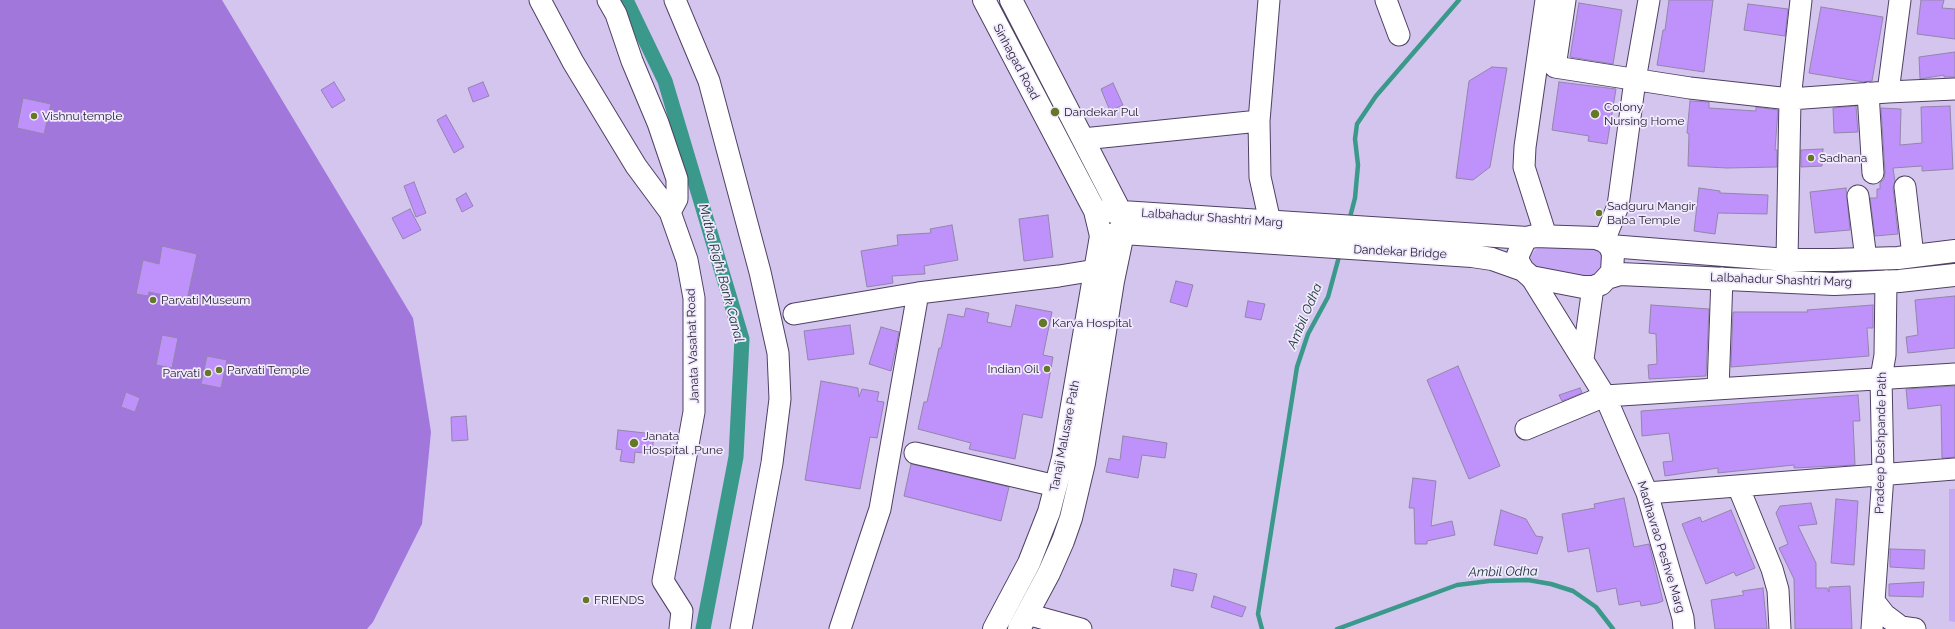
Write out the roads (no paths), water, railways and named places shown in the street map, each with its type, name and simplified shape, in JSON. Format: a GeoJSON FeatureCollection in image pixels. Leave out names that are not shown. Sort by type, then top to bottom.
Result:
{"type":"FeatureCollection","features":[{"type":"Feature","properties":{"kind":"main road","name":"Sinhagad Road"},"geometry":{"type":"LineString","coordinates":[[984,0],[1095,211],[1100,234]]}},
{"type":"Feature","properties":{"kind":"main road","name":"Sinhagad Road"},"geometry":{"type":"LineString","coordinates":[[1011,0],[1120,211],[1123,233]]}},
{"type":"Feature","properties":{"kind":"main road","name":"Lalbahadur Shashtri Marg"},"geometry":{"type":"LineString","coordinates":[[1095,211],[1120,211],[1328,226]]}},
{"type":"Feature","properties":{"kind":"main road","name":"Dandekar Bridge"},"geometry":{"type":"LineString","coordinates":[[1328,226],[1474,235],[1537,237]]}},
{"type":"Feature","properties":{"kind":"main road","name":"Lalbahadur Shashtri Marg"},"geometry":{"type":"LineString","coordinates":[[1100,234],[1123,233],[1327,248]]}},
{"type":"Feature","properties":{"kind":"main road","name":"Tanaji Malusare Path"},"geometry":{"type":"LineString","coordinates":[[1023,622],[1063,541],[1084,463],[1113,281],[1123,233]]}},
{"type":"Feature","properties":{"kind":"main road","name":"Tanaji Malusare Path"},"geometry":{"type":"LineString","coordinates":[[994,629],[1029,564],[1042,533],[1056,486],[1096,270],[1100,234]]}},
{"type":"Feature","properties":{"kind":"main road","name":"Lalbahadur Shashtri Marg"},"geometry":{"type":"LineString","coordinates":[[1537,237],[1596,238],[1607,244],[1787,260],[1866,259],[1913,256],[1955,251]]}},
{"type":"Feature","properties":{"kind":"main road"},"geometry":{"type":"LineString","coordinates":[[1527,273],[1518,260],[1518,255],[1524,242],[1537,237]]}},
{"type":"Feature","properties":{"kind":"main road"},"geometry":{"type":"LineString","coordinates":[[1600,283],[1612,272],[1614,263],[1613,254],[1607,244]]}},
{"type":"Feature","properties":{"kind":"main road","name":"Dandekar Bridge"},"geometry":{"type":"LineString","coordinates":[[1327,248],[1472,256],[1492,259],[1527,273]]}},
{"type":"Feature","properties":{"kind":"main road","name":"Lalbahadur Shashtri Marg"},"geometry":{"type":"LineString","coordinates":[[1527,273],[1583,287],[1600,283],[1620,274],[1834,284],[1886,281],[1955,274]]}},
{"type":"Feature","properties":{"kind":"main road"},"geometry":{"type":"LineString","coordinates":[[1069,421],[1091,425]]}},
{"type":"Feature","properties":{"kind":"street","name":"Janata Vasahat Road"},"geometry":{"type":"LineString","coordinates":[[540,0],[573,62],[636,166],[670,212],[687,260],[694,298],[694,412],[663,581],[682,611],[680,629]]}},
{"type":"Feature","properties":{"kind":"street"},"geometry":{"type":"LineString","coordinates":[[608,0],[616,14],[632,61],[658,123],[677,179],[677,199],[670,212]]}},
{"type":"Feature","properties":{"kind":"street"},"geometry":{"type":"LineString","coordinates":[[675,0],[709,81],[760,272],[778,353],[780,399],[772,463],[741,629]]}},
{"type":"Feature","properties":{"kind":"street"},"geometry":{"type":"LineString","coordinates":[[1269,0],[1259,121],[1260,177],[1270,222]]}},
{"type":"Feature","properties":{"kind":"street"},"geometry":{"type":"LineString","coordinates":[[1386,0],[1398,35]]}},
{"type":"Feature","properties":{"kind":"street"},"geometry":{"type":"LineString","coordinates":[[1537,237],[1524,167],[1526,140],[1546,0]]}},
{"type":"Feature","properties":{"kind":"street"},"geometry":{"type":"LineString","coordinates":[[1565,0],[1555,67],[1635,80],[1790,99],[1878,92],[1955,89]]}},
{"type":"Feature","properties":{"kind":"street"},"geometry":{"type":"LineString","coordinates":[[1607,244],[1618,206],[1635,80],[1649,0]]}},
{"type":"Feature","properties":{"kind":"street"},"geometry":{"type":"LineString","coordinates":[[1787,260],[1790,99],[1801,0]]}},
{"type":"Feature","properties":{"kind":"street"},"geometry":{"type":"LineString","coordinates":[[1873,173],[1878,92],[1900,0]]}},
{"type":"Feature","properties":{"kind":"street"},"geometry":{"type":"LineString","coordinates":[[1083,140],[1259,121]]}},
{"type":"Feature","properties":{"kind":"street"},"geometry":{"type":"LineString","coordinates":[[1905,187],[1913,256]]}},
{"type":"Feature","properties":{"kind":"street"},"geometry":{"type":"LineString","coordinates":[[1858,196],[1866,259]]}},
{"type":"Feature","properties":{"kind":"street"},"geometry":{"type":"LineString","coordinates":[[794,314],[918,293],[1096,270]]}},
{"type":"Feature","properties":{"kind":"street","name":"Madhavrao Peshve Marg"},"geometry":{"type":"LineString","coordinates":[[1527,273],[1583,359],[1605,396],[1647,493],[1683,618],[1684,629]]}},
{"type":"Feature","properties":{"kind":"street"},"geometry":{"type":"LineString","coordinates":[[1718,389],[1722,278]]}},
{"type":"Feature","properties":{"kind":"street","name":"Pradeep Deshpande Path"},"geometry":{"type":"LineString","coordinates":[[1872,629],[1883,475],[1881,378],[1885,355],[1886,281]]}},
{"type":"Feature","properties":{"kind":"street"},"geometry":{"type":"LineString","coordinates":[[1583,359],[1600,283]]}},
{"type":"Feature","properties":{"kind":"street"},"geometry":{"type":"LineString","coordinates":[[840,629],[880,509],[918,293]]}},
{"type":"Feature","properties":{"kind":"street"},"geometry":{"type":"LineString","coordinates":[[1526,429],[1605,396],[1955,374]]}},
{"type":"Feature","properties":{"kind":"street"},"geometry":{"type":"LineString","coordinates":[[916,453],[1056,486]]}},
{"type":"Feature","properties":{"kind":"street"},"geometry":{"type":"LineString","coordinates":[[1647,493],[1955,469]]}},
{"type":"Feature","properties":{"kind":"street"},"geometry":{"type":"LineString","coordinates":[[1738,486],[1772,570],[1778,590],[1780,629]]}},
{"type":"Feature","properties":{"kind":"street"},"geometry":{"type":"LineString","coordinates":[[1874,601],[1885,615],[1901,627],[1915,629]]}},
{"type":"Feature","properties":{"kind":"street"},"geometry":{"type":"LineString","coordinates":[[1023,622],[1081,629]]}},
{"type":"Feature","properties":{"kind":"waterway","name":"Mutha Right Bank Canal"},"geometry":{"type":"LineString","coordinates":[[626,0],[665,81],[742,339],[736,457],[703,629]]}},
{"type":"Feature","properties":{"kind":"waterway","name":"Ambil Odha"},"geometry":{"type":"LineString","coordinates":[[1349,221],[1355,198],[1358,165],[1355,139],[1357,124],[1376,96],[1459,0]]}},
{"type":"Feature","properties":{"kind":"waterway","name":"Ambil Odha"},"geometry":{"type":"LineString","coordinates":[[1262,629],[1258,614],[1297,367],[1308,334],[1328,297],[1340,253]]}},
{"type":"Feature","properties":{"kind":"waterway","name":"Ambil Odha"},"geometry":{"type":"LineString","coordinates":[[1337,629],[1457,585],[1489,581],[1528,580],[1551,584],[1573,591],[1596,607],[1613,629]]}},
{"type":"Feature","properties":{"kind":"place","name":"Dandekar Pul"},"geometry":{"type":"Point","coordinates":[1055,112]}},
{"type":"Feature","properties":{"kind":"place","name":"Colony Nursing Home"},"geometry":{"type":"Point","coordinates":[1595,114]}},
{"type":"Feature","properties":{"kind":"place","name":"Vishnu temple"},"geometry":{"type":"Point","coordinates":[34,116]}},
{"type":"Feature","properties":{"kind":"place","name":"Sadhana"},"geometry":{"type":"Point","coordinates":[1811,158]}},
{"type":"Feature","properties":{"kind":"place","name":"Sadguru Mangir Baba Temple"},"geometry":{"type":"Point","coordinates":[1599,213]}},
{"type":"Feature","properties":{"kind":"place","name":"Parvati Museum"},"geometry":{"type":"Point","coordinates":[153,300]}},
{"type":"Feature","properties":{"kind":"place","name":"Karva Hospital"},"geometry":{"type":"Point","coordinates":[1043,323]}},
{"type":"Feature","properties":{"kind":"place","name":"Indian Oil"},"geometry":{"type":"Point","coordinates":[1047,369]}},
{"type":"Feature","properties":{"kind":"place","name":"Parvati Temple"},"geometry":{"type":"Point","coordinates":[219,370]}},
{"type":"Feature","properties":{"kind":"place","name":"Parvati"},"geometry":{"type":"Point","coordinates":[208,373]}},
{"type":"Feature","properties":{"kind":"place","name":"Janata Hospital ,Pune"},"geometry":{"type":"Point","coordinates":[634,443]}},
{"type":"Feature","properties":{"kind":"place","name":"FRIENDS"},"geometry":{"type":"Point","coordinates":[586,600]}}]}
